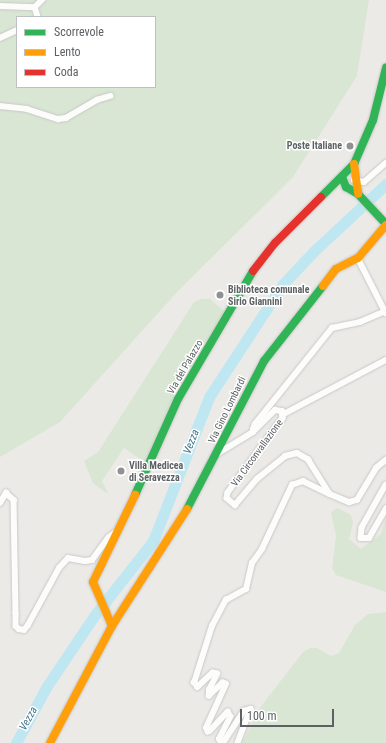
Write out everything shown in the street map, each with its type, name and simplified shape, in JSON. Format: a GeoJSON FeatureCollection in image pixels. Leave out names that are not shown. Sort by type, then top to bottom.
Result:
{"type":"FeatureCollection","features":[{"type":"Feature","properties":{"kind":"main road"},"geometry":{"type":"LineString","coordinates":[[358,194],[354,180],[354,164],[373,120],[386,68]]}},
{"type":"Feature","properties":{"kind":"main road","name":"Via del Palazzo"},"geometry":{"type":"LineString","coordinates":[[112,626],[93,582],[152,461],[178,399],[232,308],[242,286],[275,243],[354,164]]}},
{"type":"Feature","properties":{"kind":"main road"},"geometry":{"type":"LineString","coordinates":[[354,180],[348,176],[342,177],[346,187],[358,194],[386,225]]}},
{"type":"Feature","properties":{"kind":"main road","name":"Via Gino Lombardi"},"geometry":{"type":"LineString","coordinates":[[50,743],[112,626],[171,537],[217,454],[264,361],[336,269],[358,258],[386,225]]}},
{"type":"Feature","properties":{"kind":"street"},"geometry":{"type":"LineString","coordinates":[[0,6],[35,7],[42,0]]}},
{"type":"Feature","properties":{"kind":"street"},"geometry":{"type":"LineString","coordinates":[[35,7],[38,16]]}},
{"type":"Feature","properties":{"kind":"street"},"geometry":{"type":"LineString","coordinates":[[0,38],[16,30]]}},
{"type":"Feature","properties":{"kind":"street"},"geometry":{"type":"LineString","coordinates":[[0,106],[28,109],[58,119],[66,118],[97,100],[110,96]]}},
{"type":"Feature","properties":{"kind":"street"},"geometry":{"type":"LineString","coordinates":[[354,180],[364,182],[386,163]]}},
{"type":"Feature","properties":{"kind":"street"},"geometry":{"type":"LineString","coordinates":[[217,454],[253,432],[255,424],[332,328],[360,322],[385,311],[358,258]]}},
{"type":"Feature","properties":{"kind":"street"},"geometry":{"type":"LineString","coordinates":[[284,414],[386,360]]}},
{"type":"Feature","properties":{"kind":"street","name":"Via Circonvallazione"},"geometry":{"type":"LineString","coordinates":[[253,432],[275,410],[282,411],[284,414],[227,498],[230,503],[238,504],[256,479],[271,466],[284,456],[297,453],[308,459],[330,494]]}},
{"type":"Feature","properties":{"kind":"street"},"geometry":{"type":"LineString","coordinates":[[238,743],[251,709],[244,711],[222,743],[219,739],[230,717],[228,712],[210,731],[208,732],[206,728],[227,685],[223,683],[209,696],[209,690],[217,674],[213,673],[198,687],[194,683],[212,626],[226,600],[246,589],[252,563],[262,549],[292,485],[303,481],[349,502],[358,500],[376,468],[386,460]]}},
{"type":"Feature","properties":{"kind":"street"},"geometry":{"type":"LineString","coordinates":[[386,484],[362,528],[361,538],[369,538],[386,509]]}},
{"type":"Feature","properties":{"kind":"street"},"geometry":{"type":"LineString","coordinates":[[0,503],[6,493],[14,500],[16,626],[19,629],[24,630],[28,625],[59,568],[68,558],[86,561],[92,560],[108,538],[118,530]]}},
{"type":"Feature","properties":{"kind":"green space"},"geometry":{"type":"Polygon","coordinates":[[[0,0],[369,0],[357,76],[293,177],[178,291],[60,422],[0,457],[0,0]]]}},
{"type":"Feature","properties":{"kind":"green space"},"geometry":{"type":"Polygon","coordinates":[[[201,299],[210,299],[224,311],[224,314],[174,399],[146,463],[124,448],[102,481],[108,493],[105,492],[93,483],[84,461],[98,452],[194,302],[201,299]]]}},
{"type":"Feature","properties":{"kind":"green space"},"geometry":{"type":"Polygon","coordinates":[[[337,508],[351,515],[353,523],[349,539],[361,549],[381,534],[386,517],[386,592],[336,575],[332,568],[336,536],[331,512],[337,508]]]}},
{"type":"Feature","properties":{"kind":"green space"},"geometry":{"type":"Polygon","coordinates":[[[386,612],[386,743],[242,743],[259,709],[303,652],[310,648],[317,648],[331,656],[339,653],[355,625],[368,614],[386,612]]]}},
{"type":"Feature","properties":{"kind":"waterway","name":"Vezza"},"geometry":{"type":"LineString","coordinates":[[16,743],[47,686],[94,616],[153,541],[209,397],[283,284],[313,252],[386,184]]}},
{"type":"Feature","properties":{"kind":"traffic: fast"},"geometry":{"type":"LineString","coordinates":[[321,197],[354,164],[373,120],[386,68]]}},
{"type":"Feature","properties":{"kind":"traffic: fast"},"geometry":{"type":"LineString","coordinates":[[342,177],[346,187],[358,194],[386,224]]}},
{"type":"Feature","properties":{"kind":"traffic: fast"},"geometry":{"type":"LineString","coordinates":[[135,495],[178,399],[253,271]]}},
{"type":"Feature","properties":{"kind":"traffic: fast"},"geometry":{"type":"LineString","coordinates":[[187,509],[264,361],[323,286]]}},
{"type":"Feature","properties":{"kind":"traffic: slow"},"geometry":{"type":"LineString","coordinates":[[354,164],[358,194]]}},
{"type":"Feature","properties":{"kind":"traffic: slow"},"geometry":{"type":"LineString","coordinates":[[323,286],[336,269],[358,258],[386,225]]}},
{"type":"Feature","properties":{"kind":"traffic: slow"},"geometry":{"type":"LineString","coordinates":[[112,626],[93,582],[135,495]]}},
{"type":"Feature","properties":{"kind":"traffic: slow"},"geometry":{"type":"LineString","coordinates":[[50,743],[112,626],[187,509]]}},
{"type":"Feature","properties":{"kind":"traffic: jam"},"geometry":{"type":"LineString","coordinates":[[253,271],[275,243],[321,197]]}},
{"type":"Feature","properties":{"kind":"place","name":"Poste Italiane"},"geometry":{"type":"Point","coordinates":[350,146]}},
{"type":"Feature","properties":{"kind":"place","name":"Biblioteca comunale Sirio Giannini"},"geometry":{"type":"Point","coordinates":[220,295]}},
{"type":"Feature","properties":{"kind":"place","name":"Villa Medicea di Seravezza"},"geometry":{"type":"Point","coordinates":[121,471]}}]}
